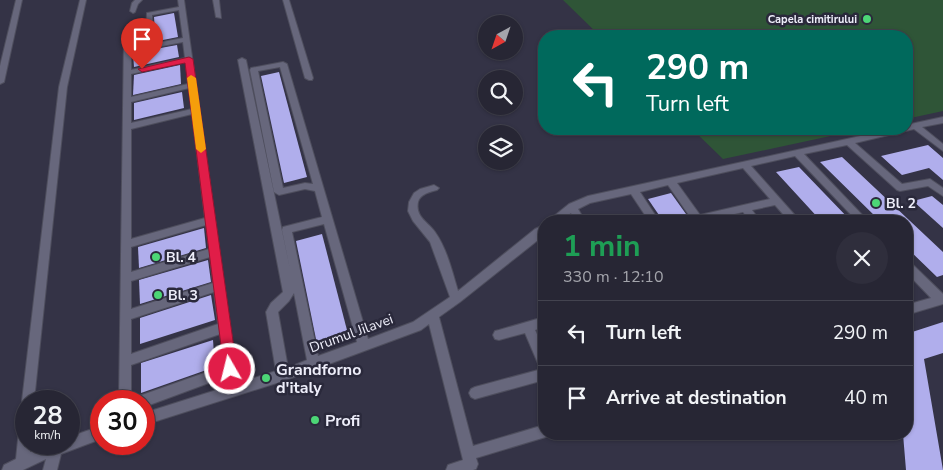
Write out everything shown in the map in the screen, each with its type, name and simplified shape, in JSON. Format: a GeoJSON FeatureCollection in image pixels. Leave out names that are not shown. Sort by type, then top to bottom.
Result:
{"type":"FeatureCollection","features":[{"type":"Feature","properties":{"kind":"street"},"geometry":{"type":"LineString","coordinates":[[0,82],[19,0]]}},
{"type":"Feature","properties":{"kind":"street"},"geometry":{"type":"LineString","coordinates":[[29,390],[63,87],[83,0]]}},
{"type":"Feature","properties":{"kind":"street"},"geometry":{"type":"LineString","coordinates":[[133,11],[138,0]]}},
{"type":"Feature","properties":{"kind":"street"},"geometry":{"type":"LineString","coordinates":[[216,0],[219,17]]}},
{"type":"Feature","properties":{"kind":"street"},"geometry":{"type":"LineString","coordinates":[[286,0],[309,78]]}},
{"type":"Feature","properties":{"kind":"street"},"geometry":{"type":"LineString","coordinates":[[126,390],[126,35],[150,31],[149,14],[181,4],[233,391]]}},
{"type":"Feature","properties":{"kind":"street"},"geometry":{"type":"LineString","coordinates":[[127,51],[186,39]]}},
{"type":"Feature","properties":{"kind":"street"},"geometry":{"type":"LineString","coordinates":[[127,73],[189,59]]}},
{"type":"Feature","properties":{"kind":"street"},"geometry":{"type":"LineString","coordinates":[[242,60],[289,292],[286,299],[274,307],[272,312],[283,375]]}},
{"type":"Feature","properties":{"kind":"street"},"geometry":{"type":"LineString","coordinates":[[316,183],[279,192],[254,70],[284,64],[316,183],[364,346]]}},
{"type":"Feature","properties":{"kind":"street"},"geometry":{"type":"LineString","coordinates":[[127,100],[192,85]]}},
{"type":"Feature","properties":{"kind":"street"},"geometry":{"type":"LineString","coordinates":[[127,128],[196,111]]}},
{"type":"Feature","properties":{"kind":"street"},"geometry":{"type":"LineString","coordinates":[[913,127],[943,120]]}},
{"type":"Feature","properties":{"kind":"street"},"geometry":{"type":"LineString","coordinates":[[913,131],[943,148]]}},
{"type":"Feature","properties":{"kind":"street"},"geometry":{"type":"LineString","coordinates":[[561,215],[572,207],[588,200],[876,135]]}},
{"type":"Feature","properties":{"kind":"street"},"geometry":{"type":"LineString","coordinates":[[848,141],[900,188],[930,182],[943,193]]}},
{"type":"Feature","properties":{"kind":"street"},"geometry":{"type":"LineString","coordinates":[[797,153],[857,215]]}},
{"type":"Feature","properties":{"kind":"street"},"geometry":{"type":"LineString","coordinates":[[745,164],[790,215]]}},
{"type":"Feature","properties":{"kind":"street"},"geometry":{"type":"LineString","coordinates":[[670,181],[694,215]]}},
{"type":"Feature","properties":{"kind":"street"},"geometry":{"type":"LineString","coordinates":[[434,188],[416,196],[413,202],[413,211],[417,221],[432,235],[456,299]]}},
{"type":"Feature","properties":{"kind":"street"},"geometry":{"type":"LineString","coordinates":[[633,189],[650,215]]}},
{"type":"Feature","properties":{"kind":"street"},"geometry":{"type":"LineString","coordinates":[[718,215],[777,201]]}},
{"type":"Feature","properties":{"kind":"street"},"geometry":{"type":"LineString","coordinates":[[572,207],[577,215]]}},
{"type":"Feature","properties":{"kind":"street"},"geometry":{"type":"LineString","coordinates":[[745,208],[750,215]]}},
{"type":"Feature","properties":{"kind":"street"},"geometry":{"type":"LineString","coordinates":[[314,364],[286,230],[327,219]]}},
{"type":"Feature","properties":{"kind":"street"},"geometry":{"type":"LineString","coordinates":[[127,244],[210,220]]}},
{"type":"Feature","properties":{"kind":"street","name":"Drumul Jilavei"},"geometry":{"type":"LineString","coordinates":[[155,416],[283,375],[399,334],[433,317],[538,237]]}},
{"type":"Feature","properties":{"kind":"street"},"geometry":{"type":"LineString","coordinates":[[127,278],[215,251]]}},
{"type":"Feature","properties":{"kind":"street"},"geometry":{"type":"LineString","coordinates":[[913,272],[942,300]]}},
{"type":"Feature","properties":{"kind":"street"},"geometry":{"type":"LineString","coordinates":[[126,316],[219,286]]}},
{"type":"Feature","properties":{"kind":"street"},"geometry":{"type":"LineString","coordinates":[[913,308],[942,300]]}},
{"type":"Feature","properties":{"kind":"street"},"geometry":{"type":"LineString","coordinates":[[433,317],[471,464],[453,470]]}},
{"type":"Feature","properties":{"kind":"street"},"geometry":{"type":"LineString","coordinates":[[499,335],[538,324]]}},
{"type":"Feature","properties":{"kind":"street"},"geometry":{"type":"LineString","coordinates":[[528,326],[538,350]]}},
{"type":"Feature","properties":{"kind":"street"},"geometry":{"type":"LineString","coordinates":[[126,361],[225,327]]}},
{"type":"Feature","properties":{"kind":"street"},"geometry":{"type":"LineString","coordinates":[[155,396],[230,369]]}},
{"type":"Feature","properties":{"kind":"street"},"geometry":{"type":"LineString","coordinates":[[475,393],[538,376]]}},
{"type":"Feature","properties":{"kind":"street"},"geometry":{"type":"LineString","coordinates":[[468,454],[538,433]]}},
{"type":"Feature","properties":{"kind":"street"},"geometry":{"type":"LineString","coordinates":[[22,462],[23,455]]}},
{"type":"Feature","properties":{"kind":"street"},"geometry":{"type":"LineString","coordinates":[[8,470],[38,455]]}},
{"type":"Feature","properties":{"kind":"street"},"geometry":{"type":"LineString","coordinates":[[50,470],[53,455]]}},
{"type":"Feature","properties":{"kind":"green space"},"geometry":{"type":"Polygon","coordinates":[[[563,0],[943,0],[943,111],[913,117],[913,30],[594,30],[563,0]]]}},
{"type":"Feature","properties":{"kind":"green space"},"geometry":{"type":"Polygon","coordinates":[[[698,135],[835,135],[723,159],[698,135]]]}},
{"type":"Feature","properties":{"kind":"building"},"geometry":{"type":"Polygon","coordinates":[[[174,13],[178,37],[133,46],[132,38],[155,33],[154,17],[174,13]]]}},
{"type":"Feature","properties":{"kind":"building"},"geometry":{"type":"Polygon","coordinates":[[[177,45],[179,57],[134,67],[133,53],[177,45]]]}},
{"type":"Feature","properties":{"kind":"building"},"geometry":{"type":"Polygon","coordinates":[[[180,65],[181,84],[133,95],[134,75],[180,65]]]}},
{"type":"Feature","properties":{"kind":"building"},"geometry":{"type":"Polygon","coordinates":[[[279,72],[307,177],[284,183],[261,76],[279,72]]]}},
{"type":"Feature","properties":{"kind":"building"},"geometry":{"type":"Polygon","coordinates":[[[182,92],[184,108],[134,120],[134,103],[182,92]]]}},
{"type":"Feature","properties":{"kind":"building","name":"Bl. 2"},"geometry":{"type":"Polygon","coordinates":[[[928,145],[943,158],[943,180],[929,168],[902,175],[881,156],[928,145]]]}},
{"type":"Feature","properties":{"kind":"building","name":"Bl. 2"},"geometry":{"type":"Polygon","coordinates":[[[842,157],[904,215],[874,215],[820,162],[842,157]]]}},
{"type":"Feature","properties":{"kind":"building"},"geometry":{"type":"Polygon","coordinates":[[[799,167],[845,215],[815,215],[776,172],[799,167]]]}},
{"type":"Feature","properties":{"kind":"building"},"geometry":{"type":"Polygon","coordinates":[[[671,193],[687,215],[659,215],[648,199],[671,193]]]}},
{"type":"Feature","properties":{"kind":"building"},"geometry":{"type":"Polygon","coordinates":[[[932,196],[943,205],[943,228],[913,201],[932,196]]]}},
{"type":"Feature","properties":{"kind":"building","name":"Bl. 2"},"geometry":{"type":"Polygon","coordinates":[[[913,224],[943,252],[943,275],[937,277],[913,254],[913,224]]]}},
{"type":"Feature","properties":{"kind":"building","name":"Bl. 4"},"geometry":{"type":"Polygon","coordinates":[[[204,228],[206,248],[139,268],[138,247],[204,228]]]}},
{"type":"Feature","properties":{"kind":"building"},"geometry":{"type":"Polygon","coordinates":[[[322,234],[348,334],[317,344],[296,241],[322,234]]]}},
{"type":"Feature","properties":{"kind":"building","name":"Bl. 3"},"geometry":{"type":"Polygon","coordinates":[[[208,260],[211,282],[140,304],[139,280],[208,260]]]}},
{"type":"Feature","properties":{"kind":"building"},"geometry":{"type":"Polygon","coordinates":[[[211,295],[215,320],[140,344],[140,318],[211,295]]]}},
{"type":"Feature","properties":{"kind":"building"},"geometry":{"type":"Polygon","coordinates":[[[943,322],[943,353],[924,359],[943,470],[906,470],[904,440],[913,440],[913,332],[943,322]]]}},
{"type":"Feature","properties":{"kind":"building"},"geometry":{"type":"Polygon","coordinates":[[[213,340],[215,367],[150,390],[141,390],[141,363],[213,340]]]}},
{"type":"Feature","properties":{"kind":"slow traffic"},"geometry":{"type":"LineString","coordinates":[[191,78],[201,149]]}},
{"type":"Feature","properties":{"kind":"place","name":"Capela cimitirului"},"geometry":{"type":"Point","coordinates":[867,19]}},
{"type":"Feature","properties":{"kind":"place","name":"Bl. 2"},"geometry":{"type":"Point","coordinates":[876,203]}},
{"type":"Feature","properties":{"kind":"place","name":"Bl. 4"},"geometry":{"type":"Point","coordinates":[156,257]}},
{"type":"Feature","properties":{"kind":"place","name":"Bl. 3"},"geometry":{"type":"Point","coordinates":[158,295]}},
{"type":"Feature","properties":{"kind":"place","name":"Grandforno d'italy"},"geometry":{"type":"Point","coordinates":[266,378]}},
{"type":"Feature","properties":{"kind":"place","name":"Profi"},"geometry":{"type":"Point","coordinates":[315,420]}},
{"type":"Feature","properties":{"kind":"route"},"geometry":{"type":"LineString","coordinates":[[142,69],[189,59],[230,369]]}}]}
